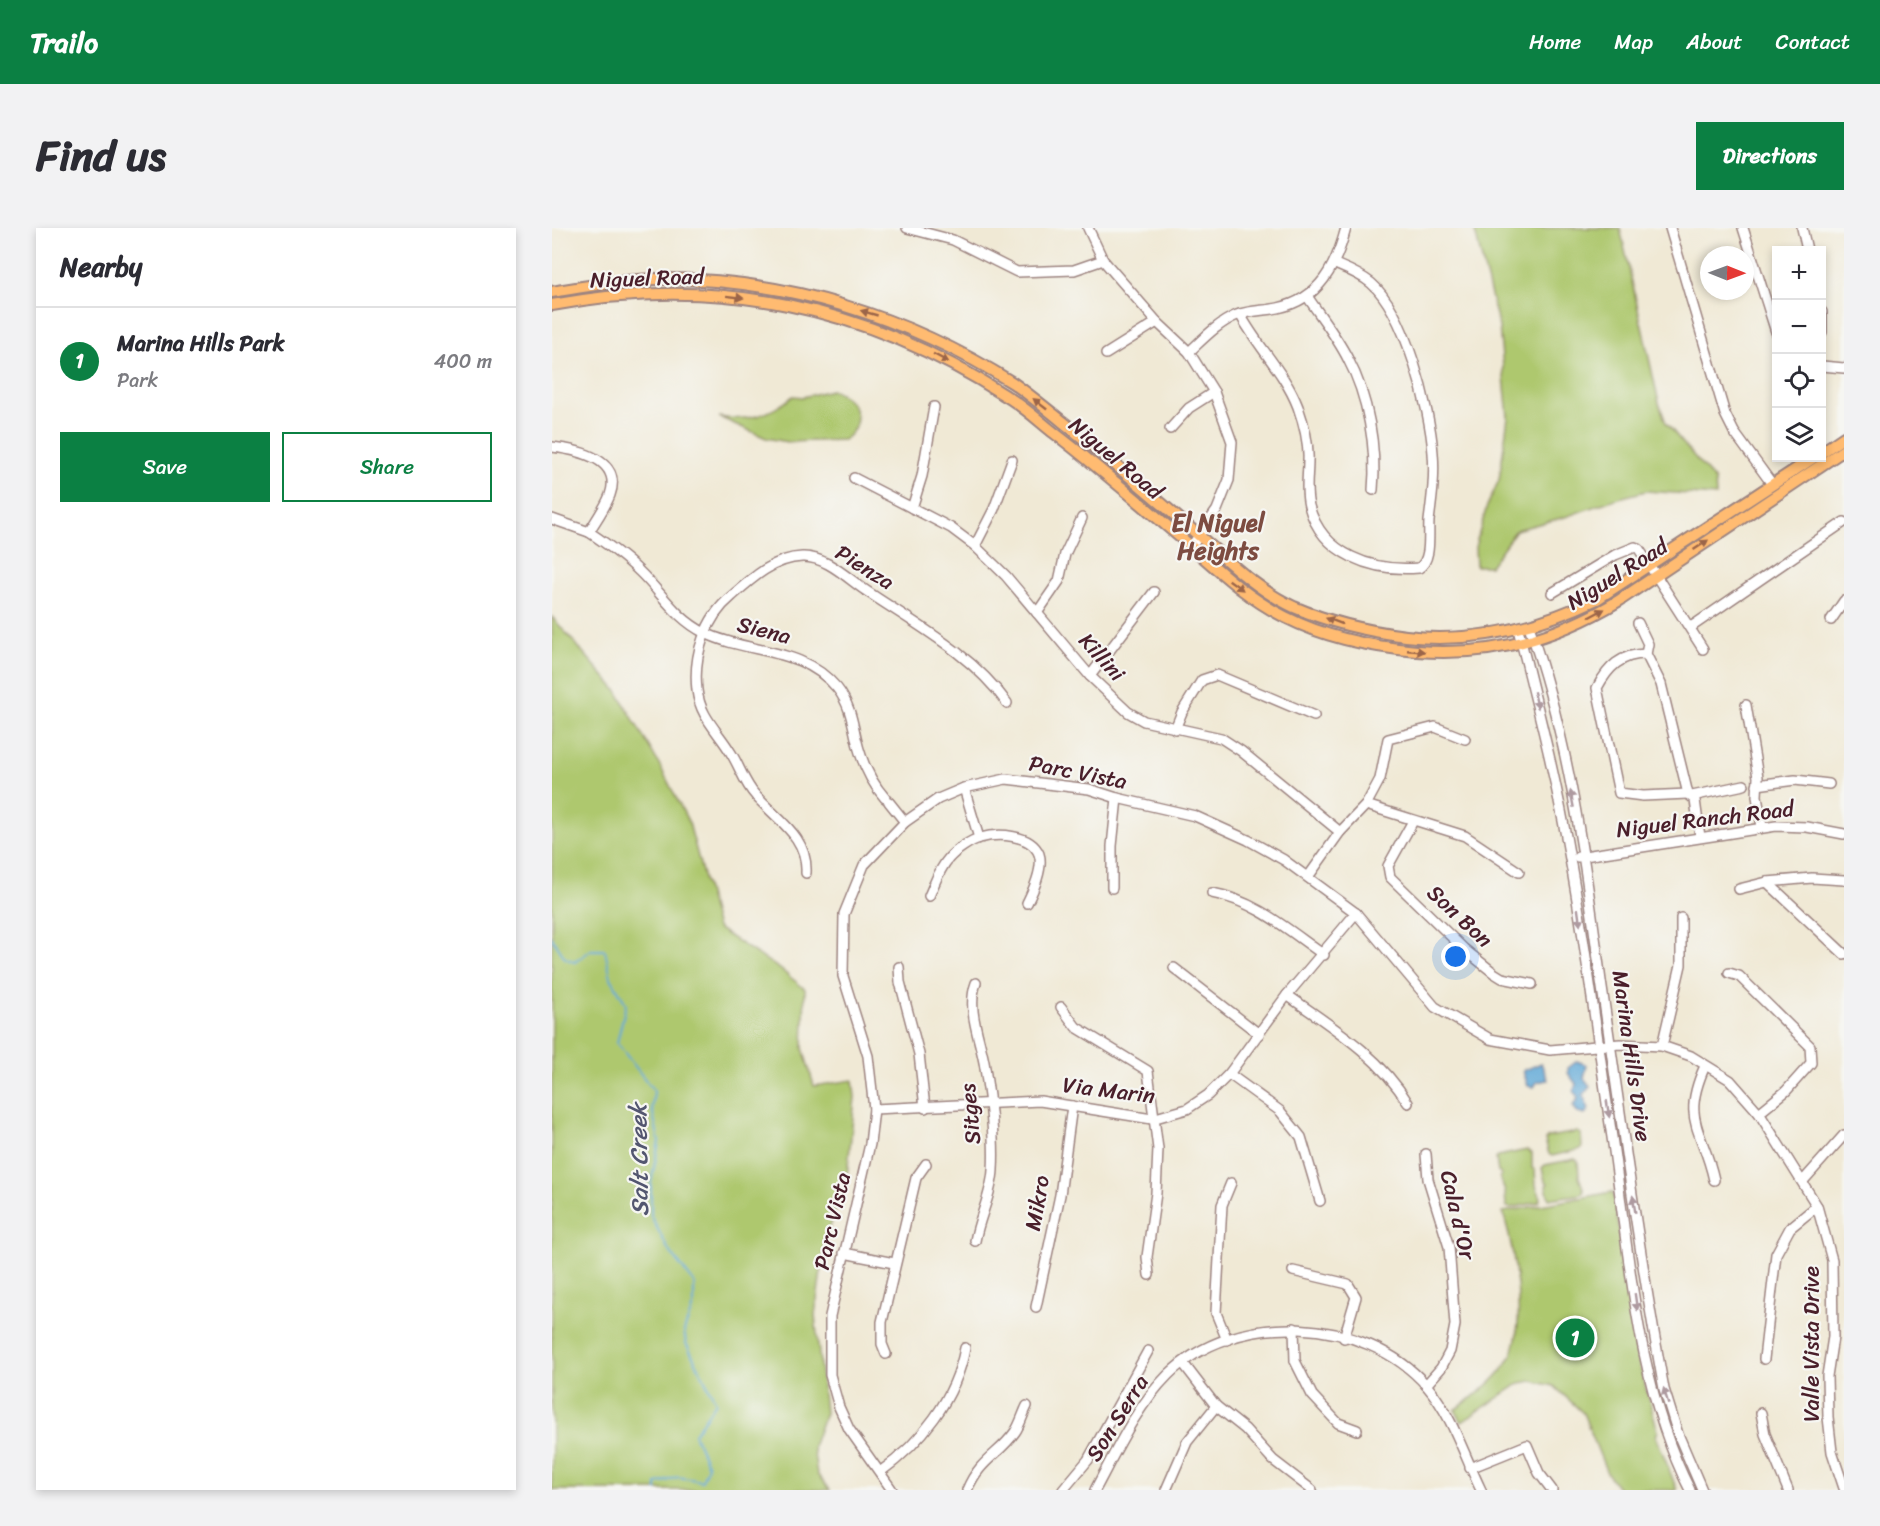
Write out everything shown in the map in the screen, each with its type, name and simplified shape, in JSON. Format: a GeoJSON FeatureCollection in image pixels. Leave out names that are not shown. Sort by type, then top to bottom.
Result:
{"type":"FeatureCollection","features":[{"type":"Feature","properties":{"kind":"main road","name":"Niguel Road"},"geometry":{"type":"LineString","coordinates":[[552,292],[660,279],[720,282],[792,292],[881,316],[941,342],[1015,385],[1085,440],[1227,562],[1293,606],[1360,630],[1433,639],[1486,636],[1563,615],[1597,599],[1807,462]]}},
{"type":"Feature","properties":{"kind":"main road","name":"Niguel Road"},"geometry":{"type":"LineString","coordinates":[[552,305],[597,297],[663,292],[713,294],[785,304],[876,329],[934,354],[1008,397],[1079,452],[1220,574],[1286,618],[1353,642],[1442,653],[1484,651],[1521,644],[1597,614],[1844,450]]}},
{"type":"Feature","properties":{"kind":"main road"},"geometry":{"type":"LineString","coordinates":[[1826,449],[1844,437]]}},
{"type":"Feature","properties":{"kind":"main road"},"geometry":{"type":"LineString","coordinates":[[1739,519],[1743,511],[1771,492],[1772,484],[1784,483],[1806,469],[1814,470]]}},
{"type":"Feature","properties":{"kind":"street"},"geometry":{"type":"LineString","coordinates":[[907,228],[952,240],[1017,272],[1074,270],[1103,260]]}},
{"type":"Feature","properties":{"kind":"street"},"geometry":{"type":"LineString","coordinates":[[1088,228],[1103,260],[1157,322],[1189,352],[1214,392],[1232,442],[1229,480],[1217,510],[1191,547]]}},
{"type":"Feature","properties":{"kind":"street"},"geometry":{"type":"LineString","coordinates":[[1189,352],[1215,328],[1240,314],[1291,305],[1307,296],[1324,282],[1335,264],[1346,228]]}},
{"type":"Feature","properties":{"kind":"street"},"geometry":{"type":"LineString","coordinates":[[1670,228],[1725,414],[1734,432],[1772,484]]}},
{"type":"Feature","properties":{"kind":"street"},"geometry":{"type":"LineString","coordinates":[[1743,228],[1772,319]]}},
{"type":"Feature","properties":{"kind":"street"},"geometry":{"type":"LineString","coordinates":[[1802,228],[1806,246]]}},
{"type":"Feature","properties":{"kind":"street"},"geometry":{"type":"LineString","coordinates":[[1240,314],[1252,337],[1288,385],[1298,406],[1305,430],[1309,459],[1309,506],[1317,525],[1329,542],[1360,562],[1413,569],[1423,566],[1426,558],[1434,478],[1430,430],[1420,384],[1396,321],[1383,296],[1360,275],[1335,264]]}},
{"type":"Feature","properties":{"kind":"street"},"geometry":{"type":"LineString","coordinates":[[1307,296],[1347,357],[1362,391],[1375,468],[1374,490]]}},
{"type":"Feature","properties":{"kind":"street"},"geometry":{"type":"LineString","coordinates":[[1106,354],[1157,322]]}},
{"type":"Feature","properties":{"kind":"street"},"geometry":{"type":"LineString","coordinates":[[1826,366],[1844,368]]}},
{"type":"Feature","properties":{"kind":"street"},"geometry":{"type":"LineString","coordinates":[[1170,429],[1189,408],[1214,392]]}},
{"type":"Feature","properties":{"kind":"street"},"geometry":{"type":"LineString","coordinates":[[912,508],[922,476],[934,407]]}},
{"type":"Feature","properties":{"kind":"street"},"geometry":{"type":"LineString","coordinates":[[552,447],[583,452],[598,459],[612,475],[610,495],[589,532]]}},
{"type":"Feature","properties":{"kind":"street"},"geometry":{"type":"LineString","coordinates":[[975,546],[994,509],[1012,460]]}},
{"type":"Feature","properties":{"kind":"street","name":"Killini"},"geometry":{"type":"LineString","coordinates":[[854,478],[951,528],[975,546],[1006,576],[1125,714],[1175,729],[1221,738],[1340,832]]}},
{"type":"Feature","properties":{"kind":"street"},"geometry":{"type":"LineString","coordinates":[[1037,613],[1059,581],[1065,554],[1082,518]]}},
{"type":"Feature","properties":{"kind":"street","name":"Siena"},"geometry":{"type":"LineString","coordinates":[[552,519],[589,532],[617,551],[641,573],[672,611],[704,633],[747,648],[801,659],[819,670],[837,688],[852,713],[865,765],[874,785],[905,822]]}},
{"type":"Feature","properties":{"kind":"street"},"geometry":{"type":"LineString","coordinates":[[1691,627],[1844,522]]}},
{"type":"Feature","properties":{"kind":"street"},"geometry":{"type":"LineString","coordinates":[[1552,593],[1615,555],[1635,547],[1640,549],[1704,649]]}},
{"type":"Feature","properties":{"kind":"street","name":"Pienza"},"geometry":{"type":"LineString","coordinates":[[806,873],[806,862],[798,840],[786,823],[756,797],[730,752],[704,717],[697,692],[696,662],[704,633],[726,600],[777,561],[803,557],[817,560],[839,570],[939,637],[997,688],[1007,703]]}},
{"type":"Feature","properties":{"kind":"street"},"geometry":{"type":"LineString","coordinates":[[1090,676],[1154,592]]}},
{"type":"Feature","properties":{"kind":"street"},"geometry":{"type":"LineString","coordinates":[[1830,620],[1844,601]]}},
{"type":"Feature","properties":{"kind":"street"},"geometry":{"type":"LineString","coordinates":[[1638,623],[1648,644],[1646,654],[1661,684],[1700,837]]}},
{"type":"Feature","properties":{"kind":"street","name":"Marina Hills Drive"},"geometry":{"type":"LineString","coordinates":[[1529,626],[1557,727],[1584,856],[1610,1044],[1664,1389],[1678,1434],[1702,1490]]}},
{"type":"Feature","properties":{"kind":"street","name":"Marina Hills Drive"},"geometry":{"type":"LineString","coordinates":[[1518,629],[1537,701],[1570,859],[1638,1315],[1654,1393],[1673,1457],[1690,1490]]}},
{"type":"Feature","properties":{"kind":"street"},"geometry":{"type":"LineString","coordinates":[[1646,654],[1636,654],[1612,664],[1597,688],[1619,793],[1643,796],[1690,795],[1744,785]]}},
{"type":"Feature","properties":{"kind":"street"},"geometry":{"type":"LineString","coordinates":[[1175,729],[1182,712],[1202,680],[1217,675],[1314,716]]}},
{"type":"Feature","properties":{"kind":"street"},"geometry":{"type":"LineString","coordinates":[[1746,705],[1762,827]]}},
{"type":"Feature","properties":{"kind":"street"},"geometry":{"type":"LineString","coordinates":[[1308,877],[1340,832],[1366,805],[1380,779],[1388,739],[1435,727],[1465,739]]}},
{"type":"Feature","properties":{"kind":"street","name":"Parc Vista"},"geometry":{"type":"LineString","coordinates":[[892,1490],[849,1429],[839,1407],[830,1375],[828,1348],[830,1316],[870,1144],[874,1109],[868,1056],[843,976],[844,914],[864,865],[905,822],[938,799],[964,788],[1006,779],[1089,789],[1195,816],[1248,840],[1308,877],[1356,913],[1435,1006],[1490,1039],[1550,1050],[1598,1044]]}},
{"type":"Feature","properties":{"kind":"street"},"geometry":{"type":"LineString","coordinates":[[1757,785],[1795,780],[1829,784]]}},
{"type":"Feature","properties":{"kind":"street"},"geometry":{"type":"LineString","coordinates":[[964,788],[979,838]]}},
{"type":"Feature","properties":{"kind":"street"},"geometry":{"type":"LineString","coordinates":[[1112,888],[1112,846],[1118,798]]}},
{"type":"Feature","properties":{"kind":"street"},"geometry":{"type":"LineString","coordinates":[[1366,805],[1465,836],[1519,872]]}},
{"type":"Feature","properties":{"kind":"street","name":"Son Bon"},"geometry":{"type":"LineString","coordinates":[[1413,821],[1388,866],[1390,877],[1464,949],[1494,973],[1502,978],[1532,984]]}},
{"type":"Feature","properties":{"kind":"street","name":"Niguel Ranch Road"},"geometry":{"type":"LineString","coordinates":[[1570,859],[1762,827],[1807,827],[1844,834]]}},
{"type":"Feature","properties":{"kind":"street"},"geometry":{"type":"LineString","coordinates":[[929,896],[942,866],[951,856],[979,838],[1022,838],[1038,852],[1040,858],[1035,887],[1027,903]]}},
{"type":"Feature","properties":{"kind":"street"},"geometry":{"type":"LineString","coordinates":[[1739,889],[1767,882],[1812,878],[1844,880]]}},
{"type":"Feature","properties":{"kind":"street"},"geometry":{"type":"LineString","coordinates":[[1767,882],[1844,954]]}},
{"type":"Feature","properties":{"kind":"street"},"geometry":{"type":"LineString","coordinates":[[1212,893],[1236,898],[1272,918],[1324,955]]}},
{"type":"Feature","properties":{"kind":"street","name":"Via Marin"},"geometry":{"type":"LineString","coordinates":[[874,1109],[1040,1101],[1152,1119],[1187,1109],[1208,1095],[1229,1074],[1287,995],[1324,955],[1356,913]]}},
{"type":"Feature","properties":{"kind":"street"},"geometry":{"type":"LineString","coordinates":[[1662,1046],[1681,965],[1681,918]]}},
{"type":"Feature","properties":{"kind":"street"},"geometry":{"type":"LineString","coordinates":[[899,967],[900,982],[919,1054],[925,1108]]}},
{"type":"Feature","properties":{"kind":"street"},"geometry":{"type":"LineString","coordinates":[[1174,968],[1259,1035]]}},
{"type":"Feature","properties":{"kind":"street"},"geometry":{"type":"LineString","coordinates":[[1729,973],[1739,976],[1810,1046],[1811,1063],[1786,1091],[1759,1113]]}},
{"type":"Feature","properties":{"kind":"street","name":"Sitges"},"geometry":{"type":"LineString","coordinates":[[975,1241],[993,1170],[990,1104],[972,994],[976,982]]}},
{"type":"Feature","properties":{"kind":"street"},"geometry":{"type":"LineString","coordinates":[[1287,995],[1371,1056],[1396,1083],[1407,1102]]}},
{"type":"Feature","properties":{"kind":"street"},"geometry":{"type":"LineString","coordinates":[[1061,1007],[1076,1027],[1148,1071],[1152,1119],[1158,1149],[1156,1192],[1147,1257],[1149,1275]]}},
{"type":"Feature","properties":{"kind":"street","name":"Valle Vista Drive"},"geometry":{"type":"LineString","coordinates":[[1598,1044],[1662,1046],[1691,1056],[1730,1080],[1759,1113],[1817,1206],[1832,1260],[1833,1337],[1827,1376],[1828,1417],[1832,1452],[1844,1488]]}},
{"type":"Feature","properties":{"kind":"street"},"geometry":{"type":"LineString","coordinates":[[1705,1066],[1695,1089],[1692,1108],[1714,1180]]}},
{"type":"Feature","properties":{"kind":"street"},"geometry":{"type":"LineString","coordinates":[[1229,1074],[1280,1112],[1301,1137],[1320,1201]]}},
{"type":"Feature","properties":{"kind":"street","name":"Mikro"},"geometry":{"type":"LineString","coordinates":[[1036,1307],[1060,1195],[1072,1106]]}},
{"type":"Feature","properties":{"kind":"street"},"geometry":{"type":"LineString","coordinates":[[1803,1181],[1844,1135]]}},
{"type":"Feature","properties":{"kind":"street","name":"Cala d'Or"},"geometry":{"type":"LineString","coordinates":[[1426,1154],[1428,1179],[1449,1247],[1455,1325],[1450,1351],[1441,1368],[1426,1385]]}},
{"type":"Feature","properties":{"kind":"street"},"geometry":{"type":"LineString","coordinates":[[886,1354],[880,1332],[894,1263],[916,1178],[926,1164]]}},
{"type":"Feature","properties":{"kind":"street"},"geometry":{"type":"LineString","coordinates":[[1227,1340],[1216,1313],[1221,1205],[1232,1183]]}},
{"type":"Feature","properties":{"kind":"street"},"geometry":{"type":"LineString","coordinates":[[1764,1359],[1776,1254],[1791,1228],[1817,1206]]}},
{"type":"Feature","properties":{"kind":"street"},"geometry":{"type":"LineString","coordinates":[[844,1253],[894,1263]]}},
{"type":"Feature","properties":{"kind":"street"},"geometry":{"type":"LineString","coordinates":[[1293,1271],[1348,1284],[1356,1297],[1344,1338]]}},
{"type":"Feature","properties":{"kind":"street"},"geometry":{"type":"LineString","coordinates":[[1294,1328],[1295,1361],[1312,1395],[1338,1423],[1357,1430]]}},
{"type":"Feature","properties":{"kind":"street","name":"Son Serra"},"geometry":{"type":"LineString","coordinates":[[1095,1490],[1124,1436],[1148,1399],[1168,1375],[1183,1363],[1227,1340],[1260,1330],[1294,1328],[1370,1345],[1401,1363],[1426,1385],[1448,1417],[1481,1490]]}},
{"type":"Feature","properties":{"kind":"street"},"geometry":{"type":"LineString","coordinates":[[1833,1337],[1844,1338]]}},
{"type":"Feature","properties":{"kind":"street"},"geometry":{"type":"LineString","coordinates":[[880,1472],[908,1448],[950,1394],[965,1348]]}},
{"type":"Feature","properties":{"kind":"street"},"geometry":{"type":"LineString","coordinates":[[1063,1490],[1088,1460],[1148,1351]]}},
{"type":"Feature","properties":{"kind":"street"},"geometry":{"type":"LineString","coordinates":[[1183,1363],[1216,1406],[1245,1429],[1273,1460],[1312,1490]]}},
{"type":"Feature","properties":{"kind":"street"},"geometry":{"type":"LineString","coordinates":[[967,1490],[972,1478],[988,1457],[1015,1432],[1027,1406]]}},
{"type":"Feature","properties":{"kind":"street"},"geometry":{"type":"LineString","coordinates":[[1166,1490],[1187,1443],[1216,1406]]}},
{"type":"Feature","properties":{"kind":"street"},"geometry":{"type":"LineString","coordinates":[[1761,1413],[1766,1434],[1788,1490]]}},
{"type":"Feature","properties":{"kind":"street"},"geometry":{"type":"LineString","coordinates":[[1470,1468],[1527,1445],[1539,1473],[1552,1490]]}},
{"type":"Feature","properties":{"kind":"green space"},"geometry":{"type":"Polygon","coordinates":[[[1474,228],[1620,228],[1659,403],[1666,423],[1715,481],[1716,496],[1646,491],[1615,499],[1565,517],[1516,530],[1490,566],[1476,566],[1475,547],[1487,506],[1499,480],[1508,417],[1499,327],[1474,228]]]}},
{"type":"Feature","properties":{"kind":"green space"},"geometry":{"type":"Polygon","coordinates":[[[831,390],[847,399],[856,411],[855,425],[844,440],[788,442],[766,438],[719,417],[759,416],[793,396],[803,397],[831,390]]]}},
{"type":"Feature","properties":{"kind":"green space"},"geometry":{"type":"Polygon","coordinates":[[[552,617],[617,691],[659,764],[689,823],[717,928],[780,969],[805,989],[803,1048],[814,1086],[853,1080],[855,1097],[847,1176],[825,1242],[815,1315],[825,1413],[813,1447],[817,1474],[830,1490],[552,1490],[552,617]]]}},
{"type":"Feature","properties":{"kind":"green space"},"geometry":{"type":"Polygon","coordinates":[[[1578,1132],[1581,1134],[1582,1149],[1552,1156],[1549,1154],[1545,1140],[1548,1137],[1578,1132]]]}},
{"type":"Feature","properties":{"kind":"green space"},"geometry":{"type":"Polygon","coordinates":[[[1527,1150],[1532,1153],[1532,1168],[1535,1170],[1536,1186],[1541,1198],[1539,1202],[1510,1208],[1506,1206],[1505,1192],[1500,1178],[1502,1175],[1498,1172],[1496,1159],[1498,1156],[1527,1150]]]}},
{"type":"Feature","properties":{"kind":"green space"},"geometry":{"type":"Polygon","coordinates":[[[1575,1159],[1578,1161],[1579,1177],[1584,1191],[1582,1194],[1549,1199],[1546,1186],[1548,1183],[1545,1181],[1542,1168],[1545,1165],[1575,1159]]]}},
{"type":"Feature","properties":{"kind":"green space"},"geometry":{"type":"Polygon","coordinates":[[[1613,1192],[1639,1364],[1658,1431],[1656,1436],[1677,1490],[1620,1490],[1607,1473],[1583,1413],[1554,1386],[1532,1381],[1520,1383],[1462,1422],[1455,1410],[1496,1377],[1507,1363],[1514,1348],[1517,1330],[1517,1289],[1515,1267],[1503,1212],[1613,1192]]]}},
{"type":"Feature","properties":{"kind":"water"},"geometry":{"type":"Polygon","coordinates":[[[1577,1061],[1587,1065],[1584,1078],[1590,1087],[1583,1095],[1589,1109],[1585,1115],[1578,1113],[1573,1106],[1578,1098],[1574,1091],[1576,1084],[1568,1073],[1568,1068],[1577,1061]]]}},
{"type":"Feature","properties":{"kind":"water"},"geometry":{"type":"Polygon","coordinates":[[[1541,1063],[1548,1080],[1537,1082],[1534,1087],[1528,1086],[1523,1071],[1541,1063]]]}},
{"type":"Feature","properties":{"kind":"waterway","name":"Salt Creek"},"geometry":{"type":"LineString","coordinates":[[552,938],[565,958],[575,962],[591,950],[605,950],[611,978],[626,1004],[617,1043],[654,1091],[652,1109],[659,1141],[651,1183],[651,1216],[668,1249],[694,1283],[694,1303],[684,1331],[686,1343],[716,1402],[694,1434],[708,1466],[702,1481],[678,1477],[657,1484],[657,1490]]}},
{"type":"Feature","properties":{"kind":"place","name":"Marina Hills Park"},"geometry":{"type":"Point","coordinates":[1575,1338]}},
{"type":"Feature","properties":{"kind":"district","name":"El Niguel Heights"},"geometry":{"type":"Point","coordinates":[1218,537]}}]}
